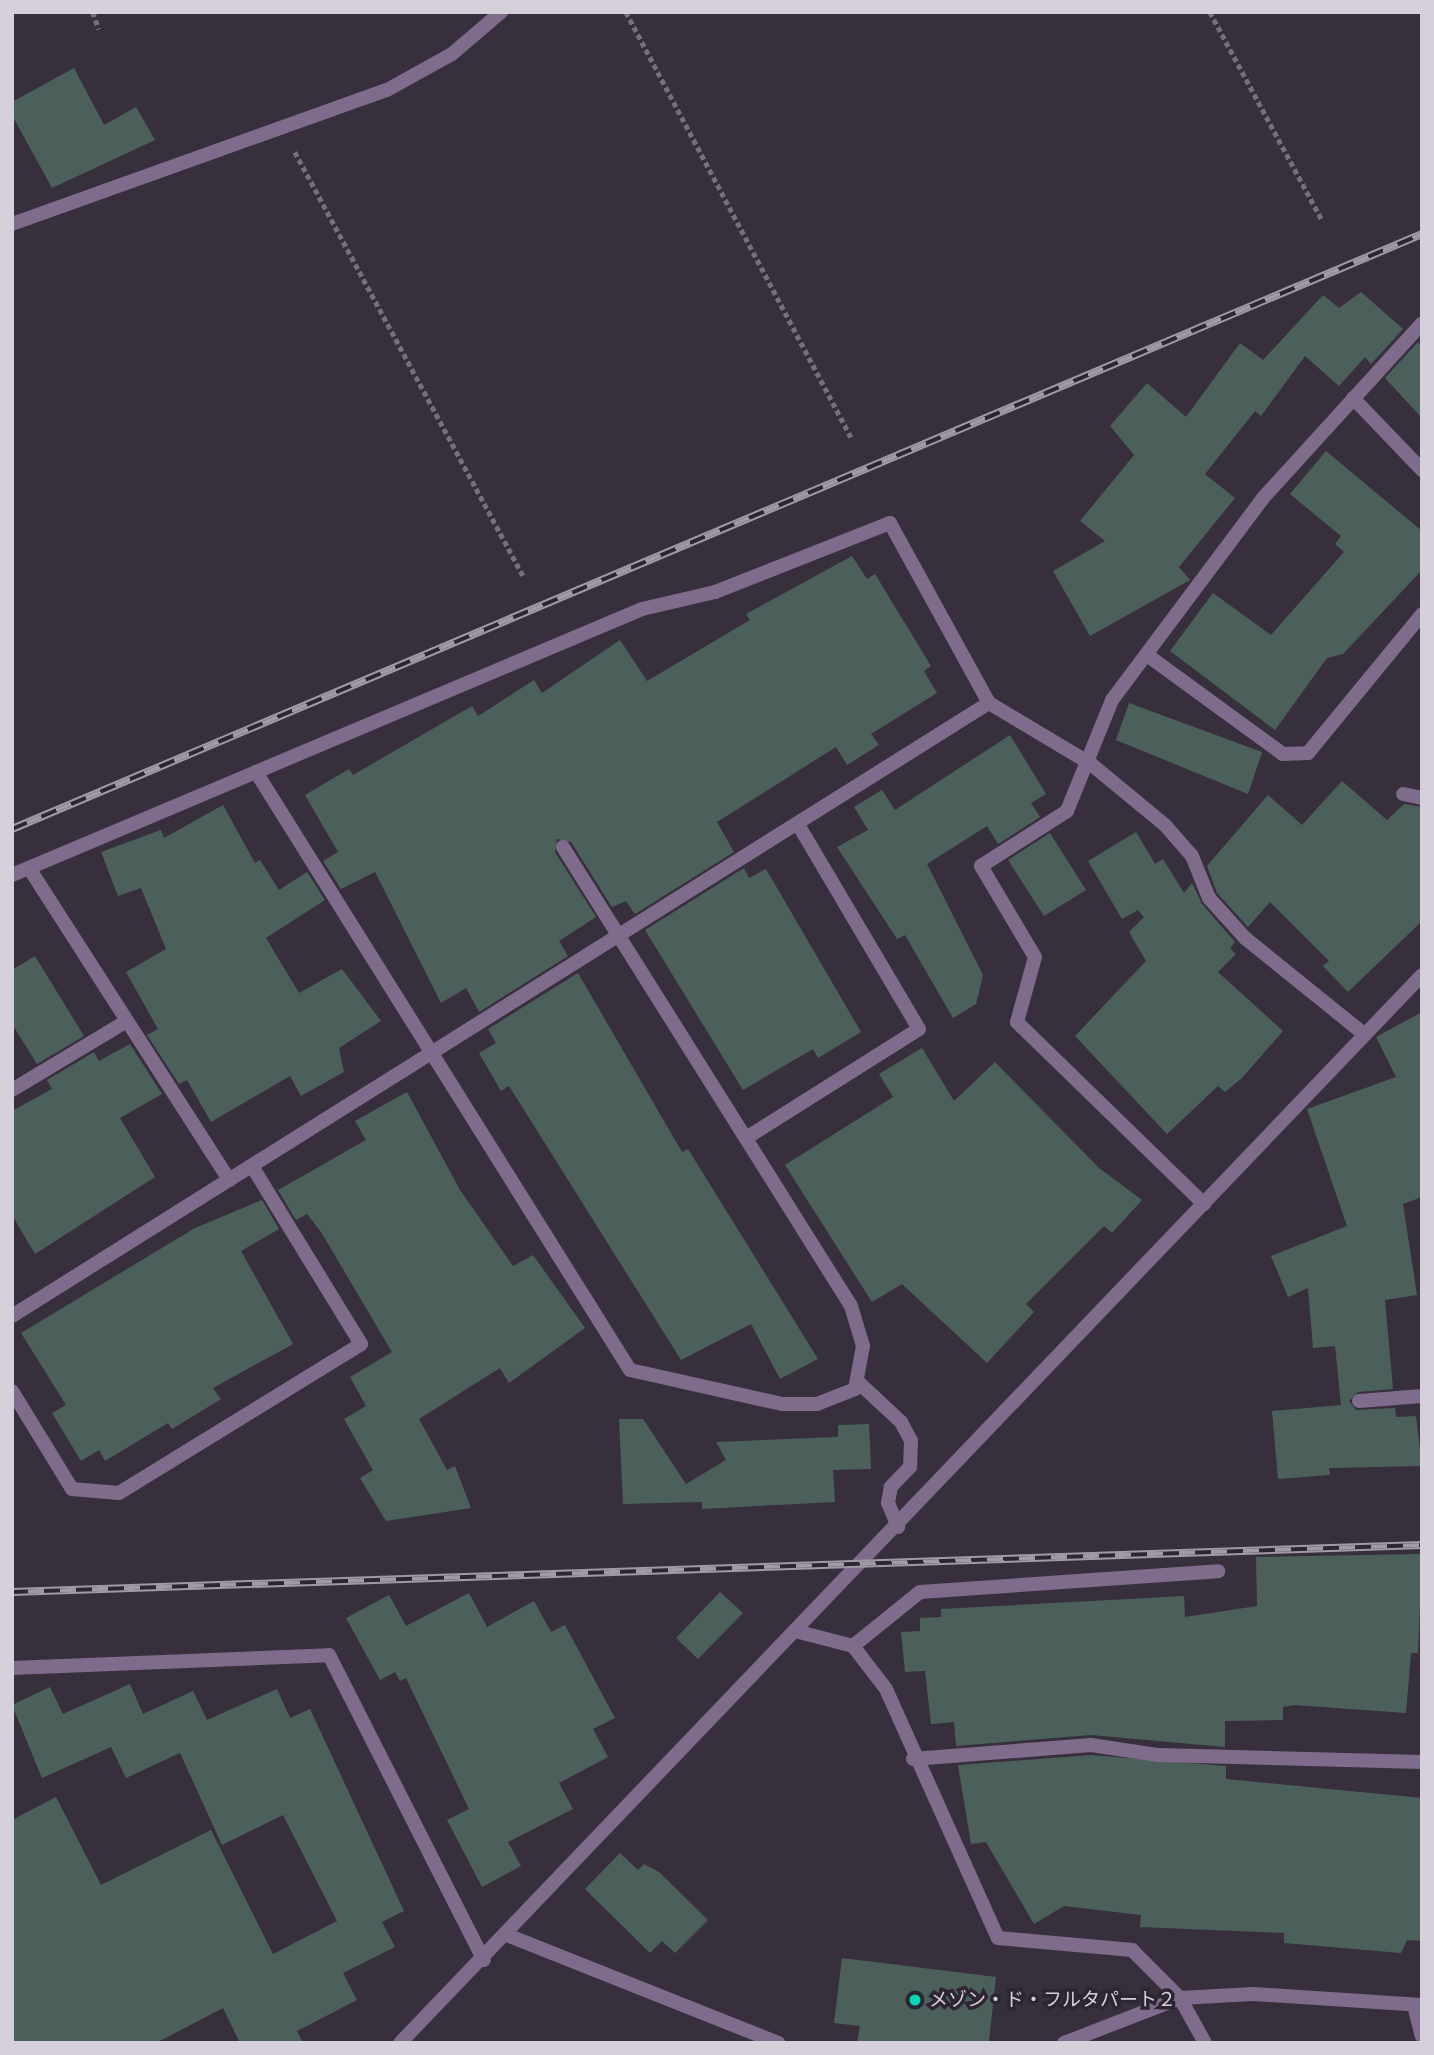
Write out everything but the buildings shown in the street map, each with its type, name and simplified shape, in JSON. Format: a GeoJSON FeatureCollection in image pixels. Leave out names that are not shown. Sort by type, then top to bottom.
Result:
{"type":"FeatureCollection","features":[{"type":"Feature","properties":{"kind":"street"},"geometry":{"type":"LineString","coordinates":[[12,224],[387,90],[452,54],[501,12]]}},
{"type":"Feature","properties":{"kind":"street"},"geometry":{"type":"LineString","coordinates":[[1204,1204],[1017,1022],[1035,957],[981,866],[1067,811],[1091,764],[1112,700],[1263,498],[1422,323]]}},
{"type":"Feature","properties":{"kind":"street"},"geometry":{"type":"LineString","coordinates":[[1353,398],[1422,470]]}},
{"type":"Feature","properties":{"kind":"street"},"geometry":{"type":"LineString","coordinates":[[12,875],[642,609],[715,592],[890,523],[989,703],[1091,764],[1165,825],[1192,856],[1209,898],[1245,938],[1364,1035]]}},
{"type":"Feature","properties":{"kind":"street"},"geometry":{"type":"LineString","coordinates":[[1147,655],[1283,754],[1308,753],[1422,614]]}},
{"type":"Feature","properties":{"kind":"street"},"geometry":{"type":"LineString","coordinates":[[12,1316],[989,703]]}},
{"type":"Feature","properties":{"kind":"street"},"geometry":{"type":"LineString","coordinates":[[256,772],[630,1370],[782,1404],[817,1404],[858,1382]]}},
{"type":"Feature","properties":{"kind":"street"},"geometry":{"type":"LineString","coordinates":[[1403,794],[1422,798]]}},
{"type":"Feature","properties":{"kind":"street"},"geometry":{"type":"LineString","coordinates":[[747,1138],[919,1029],[797,823]]}},
{"type":"Feature","properties":{"kind":"street"},"geometry":{"type":"LineString","coordinates":[[564,848],[617,937],[747,1138],[851,1306],[863,1346],[858,1382]]}},
{"type":"Feature","properties":{"kind":"street"},"geometry":{"type":"LineString","coordinates":[[29,868],[229,1180]]}},
{"type":"Feature","properties":{"kind":"street"},"geometry":{"type":"LineString","coordinates":[[400,2043],[484,1960],[799,1632],[1422,975]]}},
{"type":"Feature","properties":{"kind":"street"},"geometry":{"type":"LineString","coordinates":[[12,1090],[127,1021]]}},
{"type":"Feature","properties":{"kind":"street"},"geometry":{"type":"LineString","coordinates":[[12,1391],[72,1489],[119,1493],[361,1343],[252,1166]]}},
{"type":"Feature","properties":{"kind":"street"},"geometry":{"type":"LineString","coordinates":[[858,1382],[901,1422],[911,1441],[910,1467],[891,1486],[888,1503],[898,1527]]}},
{"type":"Feature","properties":{"kind":"street"},"geometry":{"type":"LineString","coordinates":[[1359,1401],[1422,1396]]}},
{"type":"Feature","properties":{"kind":"street"},"geometry":{"type":"LineString","coordinates":[[853,1646],[920,1592],[1218,1571]]}},
{"type":"Feature","properties":{"kind":"street"},"geometry":{"type":"LineString","coordinates":[[799,1632],[853,1646],[886,1689],[913,1759],[998,1938],[1132,1950],[1180,1998],[1205,2043]]}},
{"type":"Feature","properties":{"kind":"street"},"geometry":{"type":"LineString","coordinates":[[12,1668],[329,1655],[484,1960]]}},
{"type":"Feature","properties":{"kind":"street"},"geometry":{"type":"LineString","coordinates":[[913,1759],[1091,1745],[1158,1755],[1422,1762]]}},
{"type":"Feature","properties":{"kind":"street"},"geometry":{"type":"LineString","coordinates":[[507,1935],[778,2043]]}},
{"type":"Feature","properties":{"kind":"street"},"geometry":{"type":"LineString","coordinates":[[1064,2043],[1180,1998],[1253,1994],[1418,2005],[1422,2036]]}},
{"type":"Feature","properties":{"kind":"path"},"geometry":{"type":"LineString","coordinates":[[93,12],[99,29]]}},
{"type":"Feature","properties":{"kind":"path"},"geometry":{"type":"LineString","coordinates":[[626,12],[852,439]]}},
{"type":"Feature","properties":{"kind":"path"},"geometry":{"type":"LineString","coordinates":[[1210,12],[1323,222]]}},
{"type":"Feature","properties":{"kind":"path"},"geometry":{"type":"LineString","coordinates":[[283,129],[523,575]]}},
{"type":"Feature","properties":{"kind":"railway"},"geometry":{"type":"LineString","coordinates":[[12,829],[1422,234]]}},
{"type":"Feature","properties":{"kind":"railway"},"geometry":{"type":"LineString","coordinates":[[12,1592],[1422,1545]]}},
{"type":"Feature","properties":{"kind":"place","name":"メゾン・ド・フルタパート２"},"geometry":{"type":"Point","coordinates":[915,2000]}}]}
